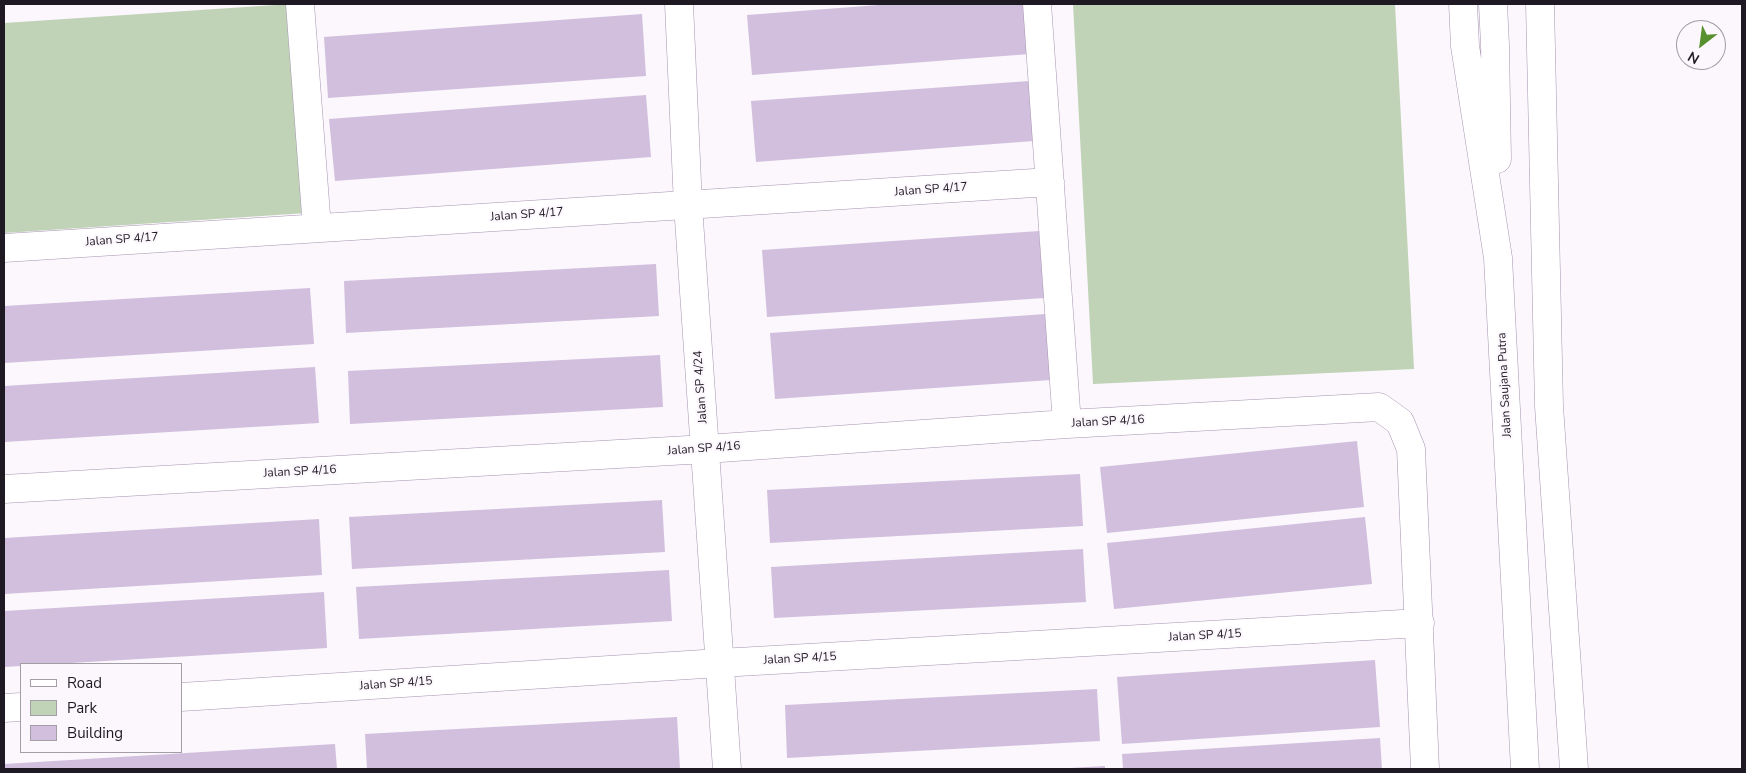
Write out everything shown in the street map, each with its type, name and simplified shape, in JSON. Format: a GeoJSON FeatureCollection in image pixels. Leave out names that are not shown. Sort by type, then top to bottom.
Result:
{"type":"FeatureCollection","features":[{"type":"Feature","properties":{"kind":"street"},"geometry":{"type":"LineString","coordinates":[[300,4],[317,228]]}},
{"type":"Feature","properties":{"kind":"street","name":"Jalan SP 4/24"},"geometry":{"type":"LineString","coordinates":[[679,4],[688,205],[706,449],[726,769]]}},
{"type":"Feature","properties":{"kind":"street"},"geometry":{"type":"LineString","coordinates":[[1037,4],[1067,424]]}},
{"type":"Feature","properties":{"kind":"street","name":"Jalan Saujana Putra"},"geometry":{"type":"LineString","coordinates":[[1463,4],[1465,46],[1498,258],[1525,769]]}},
{"type":"Feature","properties":{"kind":"street"},"geometry":{"type":"LineString","coordinates":[[1493,4],[1498,258]]}},
{"type":"Feature","properties":{"kind":"street"},"geometry":{"type":"LineString","coordinates":[[1532,4],[1543,150]]}},
{"type":"Feature","properties":{"kind":"street"},"geometry":{"type":"LineString","coordinates":[[1540,4],[1549,406],[1574,769]]}},
{"type":"Feature","properties":{"kind":"street","name":"Jalan SP 4/17"},"geometry":{"type":"LineString","coordinates":[[4,248],[1050,182]]}},
{"type":"Feature","properties":{"kind":"street","name":"Jalan SP 4/16"},"geometry":{"type":"LineString","coordinates":[[4,489],[706,449],[1067,424],[1379,407],[1400,422],[1412,449],[1420,623]]}},
{"type":"Feature","properties":{"kind":"street"},"geometry":{"type":"LineString","coordinates":[[1420,623],[1424,769]]}},
{"type":"Feature","properties":{"kind":"street","name":"Jalan SP 4/15"},"geometry":{"type":"LineString","coordinates":[[182,697],[720,663],[1420,623]]}},
{"type":"Feature","properties":{"kind":"street"},"geometry":{"type":"LineString","coordinates":[[4,708],[20,707]]}},
{"type":"Feature","properties":{"kind":"green space"},"geometry":{"type":"Polygon","coordinates":[[[291,4],[307,213],[4,233],[4,23],[291,4]]]}},
{"type":"Feature","properties":{"kind":"green space"},"geometry":{"type":"Polygon","coordinates":[[[1073,4],[1395,4],[1414,369],[1093,384],[1073,4]]]}},
{"type":"Feature","properties":{"kind":"building"},"geometry":{"type":"Polygon","coordinates":[[[892,4],[1026,4],[1030,54],[752,75],[747,15],[892,4]]]}},
{"type":"Feature","properties":{"kind":"building"},"geometry":{"type":"Polygon","coordinates":[[[642,14],[646,76],[328,98],[324,37],[642,14]]]}},
{"type":"Feature","properties":{"kind":"building"},"geometry":{"type":"Polygon","coordinates":[[[1029,81],[1034,141],[756,162],[751,101],[1029,81]]]}},
{"type":"Feature","properties":{"kind":"building"},"geometry":{"type":"Polygon","coordinates":[[[646,95],[651,157],[335,181],[329,119],[646,95]]]}},
{"type":"Feature","properties":{"kind":"building"},"geometry":{"type":"Polygon","coordinates":[[[1039,231],[1044,298],[767,317],[762,250],[1039,231]]]}},
{"type":"Feature","properties":{"kind":"building"},"geometry":{"type":"Polygon","coordinates":[[[656,264],[659,316],[346,333],[344,281],[656,264]]]}},
{"type":"Feature","properties":{"kind":"building"},"geometry":{"type":"Polygon","coordinates":[[[310,288],[314,344],[4,363],[4,306],[310,288]]]}},
{"type":"Feature","properties":{"kind":"building"},"geometry":{"type":"Polygon","coordinates":[[[1046,314],[1051,380],[775,399],[770,333],[1046,314]]]}},
{"type":"Feature","properties":{"kind":"building"},"geometry":{"type":"Polygon","coordinates":[[[660,355],[663,407],[350,424],[348,371],[660,355]]]}},
{"type":"Feature","properties":{"kind":"building"},"geometry":{"type":"Polygon","coordinates":[[[315,367],[319,423],[4,442],[4,386],[315,367]]]}},
{"type":"Feature","properties":{"kind":"building"},"geometry":{"type":"Polygon","coordinates":[[[1357,441],[1364,507],[1107,533],[1100,467],[1357,441]]]}},
{"type":"Feature","properties":{"kind":"building"},"geometry":{"type":"Polygon","coordinates":[[[1080,474],[1083,526],[770,543],[767,490],[1080,474]]]}},
{"type":"Feature","properties":{"kind":"building"},"geometry":{"type":"Polygon","coordinates":[[[662,500],[665,552],[352,569],[349,517],[662,500]]]}},
{"type":"Feature","properties":{"kind":"building"},"geometry":{"type":"Polygon","coordinates":[[[1365,517],[1372,584],[1114,609],[1107,543],[1365,517]]]}},
{"type":"Feature","properties":{"kind":"building"},"geometry":{"type":"Polygon","coordinates":[[[319,519],[322,575],[4,594],[4,538],[319,519]]]}},
{"type":"Feature","properties":{"kind":"building"},"geometry":{"type":"Polygon","coordinates":[[[1083,549],[1086,602],[774,618],[771,567],[1083,549]]]}},
{"type":"Feature","properties":{"kind":"building"},"geometry":{"type":"Polygon","coordinates":[[[669,570],[672,621],[359,639],[356,587],[669,570]]]}},
{"type":"Feature","properties":{"kind":"building"},"geometry":{"type":"Polygon","coordinates":[[[324,592],[327,648],[71,663],[20,663],[20,666],[4,667],[4,611],[324,592]]]}},
{"type":"Feature","properties":{"kind":"building"},"geometry":{"type":"Polygon","coordinates":[[[1375,660],[1380,727],[1122,744],[1117,677],[1375,660]]]}},
{"type":"Feature","properties":{"kind":"building"},"geometry":{"type":"Polygon","coordinates":[[[1097,689],[1100,741],[787,758],[785,705],[1097,689]]]}},
{"type":"Feature","properties":{"kind":"building"},"geometry":{"type":"Polygon","coordinates":[[[677,717],[680,769],[367,769],[365,734],[677,717]]]}},
{"type":"Feature","properties":{"kind":"building"},"geometry":{"type":"Polygon","coordinates":[[[1380,738],[1382,769],[1123,769],[1122,754],[1380,738]]]}},
{"type":"Feature","properties":{"kind":"building"},"geometry":{"type":"Polygon","coordinates":[[[335,744],[337,769],[4,769],[4,764],[335,744]]]}},
{"type":"Feature","properties":{"kind":"building"},"geometry":{"type":"Polygon","coordinates":[[[1105,766],[1105,769],[1070,769],[1070,768],[1105,766]]]}}]}
